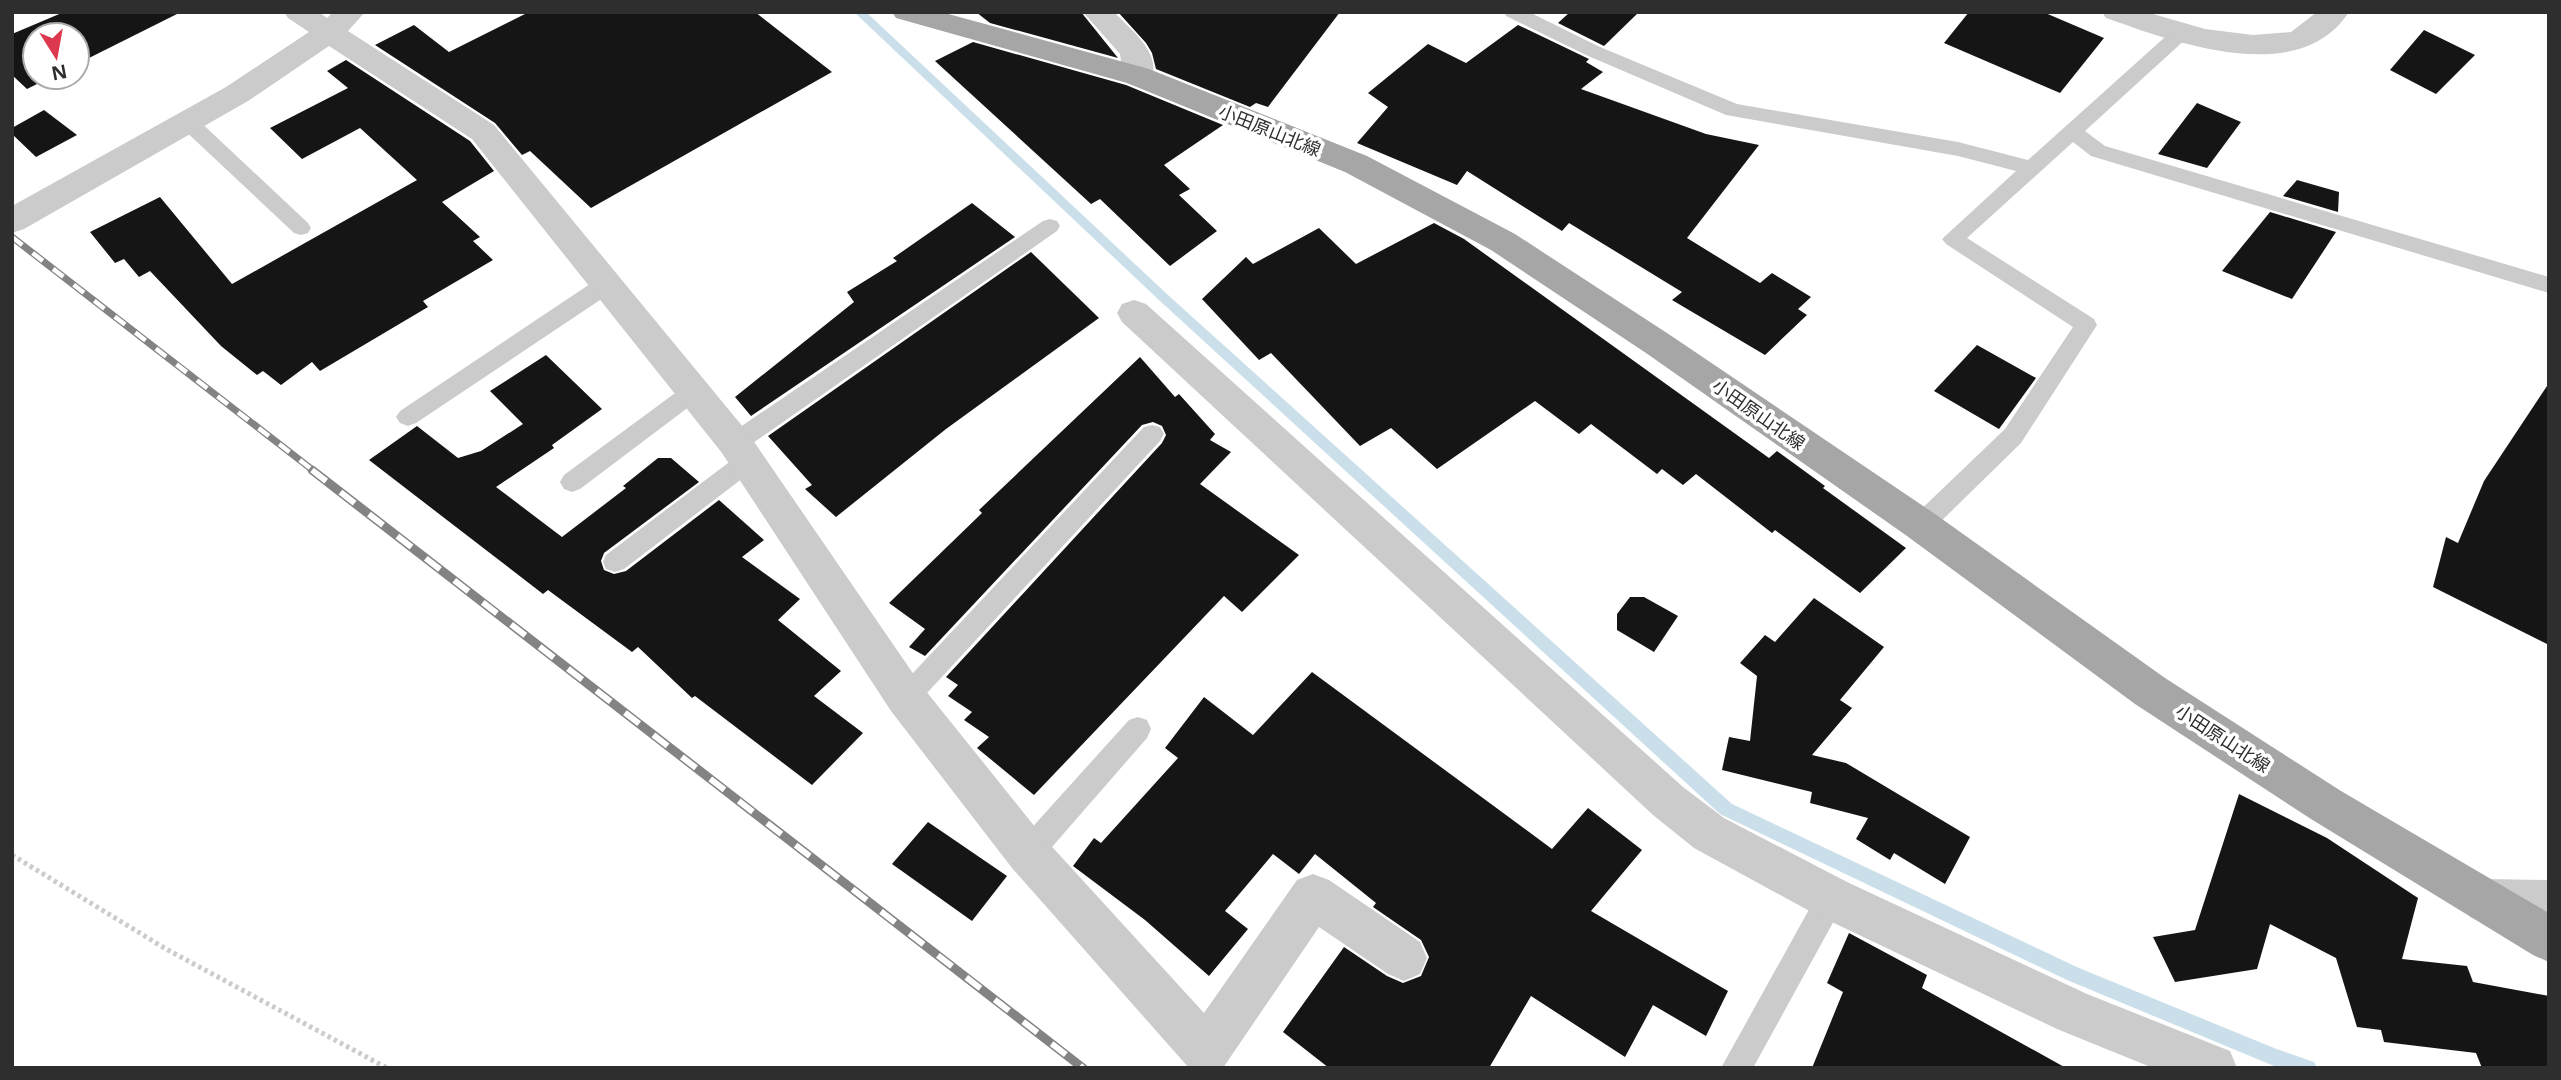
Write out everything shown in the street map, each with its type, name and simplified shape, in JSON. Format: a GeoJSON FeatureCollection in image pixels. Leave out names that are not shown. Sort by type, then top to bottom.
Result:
{"type":"FeatureCollection","features":[{"type":"Feature","properties":{"kind":"main road","name":"小田原山北線"},"geometry":{"type":"LineString","coordinates":[[906,12],[1138,76],[1356,164],[1503,242],[1658,344],[1921,526],[2150,691],[2326,805],[2549,939]]}},
{"type":"Feature","properties":{"kind":"street"},"geometry":{"type":"LineString","coordinates":[[1097,12],[1135,51],[1138,76]]}},
{"type":"Feature","properties":{"kind":"street"},"geometry":{"type":"LineString","coordinates":[[2116,12],[2181,33],[2251,45],[2298,41],[2335,12]]}},
{"type":"Feature","properties":{"kind":"street"},"geometry":{"type":"LineString","coordinates":[[12,221],[237,94],[326,19],[483,132],[742,452],[906,698],[1028,853],[1206,1051],[1313,896],[1404,958]]}},
{"type":"Feature","properties":{"kind":"street"},"geometry":{"type":"LineString","coordinates":[[1134,313],[1668,801],[1709,833],[1831,898],[2074,1012],[2213,1068]]}},
{"type":"Feature","properties":{"kind":"street"},"geometry":{"type":"LineString","coordinates":[[2486,901],[2549,902]]}},
{"type":"Feature","properties":{"kind":"lane"},"geometry":{"type":"LineString","coordinates":[[1519,14],[1592,51],[1733,110],[1958,149],[2030,168]]}},
{"type":"Feature","properties":{"kind":"lane"},"geometry":{"type":"LineString","coordinates":[[1921,526],[2013,436],[2086,325],[1953,239],[2181,33]]}},
{"type":"Feature","properties":{"kind":"lane"},"geometry":{"type":"LineString","coordinates":[[188,122],[301,228]]}},
{"type":"Feature","properties":{"kind":"lane"},"geometry":{"type":"LineString","coordinates":[[2073,132],[2098,151],[2549,285]]}},
{"type":"Feature","properties":{"kind":"lane"},"geometry":{"type":"LineString","coordinates":[[615,562],[742,452],[1050,226]]}},
{"type":"Feature","properties":{"kind":"lane"},"geometry":{"type":"LineString","coordinates":[[408,417],[607,284]]}},
{"type":"Feature","properties":{"kind":"lane"},"geometry":{"type":"LineString","coordinates":[[572,482],[694,391]]}},
{"type":"Feature","properties":{"kind":"lane"},"geometry":{"type":"LineString","coordinates":[[906,698],[1152,433]]}},
{"type":"Feature","properties":{"kind":"lane"},"geometry":{"type":"LineString","coordinates":[[1028,853],[1138,729]]}},
{"type":"Feature","properties":{"kind":"lane"},"geometry":{"type":"LineString","coordinates":[[1736,1068],[1831,898]]}},
{"type":"Feature","properties":{"kind":"path"},"geometry":{"type":"LineString","coordinates":[[12,855],[166,949],[387,1068]]}},
{"type":"Feature","properties":{"kind":"building"},"geometry":{"type":"Polygon","coordinates":[[[64,12],[181,12],[91,57],[91,21],[43,21],[64,12]]]}},
{"type":"Feature","properties":{"kind":"building"},"geometry":{"type":"Polygon","coordinates":[[[529,12],[755,12],[832,72],[591,208],[530,151],[522,155],[495,123],[375,45],[414,25],[449,52],[529,12]]]}},
{"type":"Feature","properties":{"kind":"building"},"geometry":{"type":"Polygon","coordinates":[[[976,12],[1081,12],[1118,58],[990,23],[976,12]]]}},
{"type":"Feature","properties":{"kind":"building"},"geometry":{"type":"Polygon","coordinates":[[[1118,12],[1340,12],[1268,107],[1256,103],[1250,107],[1156,69],[1146,43],[1118,12]]]}},
{"type":"Feature","properties":{"kind":"building"},"geometry":{"type":"Polygon","coordinates":[[[1570,12],[1639,12],[1604,46],[1558,23],[1570,12]]]}},
{"type":"Feature","properties":{"kind":"building"},"geometry":{"type":"Polygon","coordinates":[[[1969,12],[2043,12],[2104,38],[2060,93],[1944,43],[1969,12]]]}},
{"type":"Feature","properties":{"kind":"building"},"geometry":{"type":"Polygon","coordinates":[[[1518,25],[1589,59],[1586,62],[1603,72],[1581,89],[1706,134],[1759,145],[1687,238],[1760,283],[1772,273],[1811,297],[1798,309],[1807,315],[1765,355],[1672,300],[1682,292],[1569,223],[1562,231],[1467,171],[1457,185],[1357,143],[1388,107],[1368,93],[1428,44],[1466,63],[1518,25]]]}},
{"type":"Feature","properties":{"kind":"building"},"geometry":{"type":"Polygon","coordinates":[[[21,30],[21,83],[12,75],[12,34],[21,30]]]}},
{"type":"Feature","properties":{"kind":"building"},"geometry":{"type":"Polygon","coordinates":[[[2424,30],[2475,55],[2436,94],[2390,70],[2424,30]]]}},
{"type":"Feature","properties":{"kind":"building"},"geometry":{"type":"Polygon","coordinates":[[[973,42],[1126,85],[1223,125],[1164,165],[1190,189],[1179,195],[1217,231],[1170,266],[1100,199],[1091,204],[935,61],[973,42]]]}},
{"type":"Feature","properties":{"kind":"building"},"geometry":{"type":"Polygon","coordinates":[[[346,60],[470,141],[494,171],[442,202],[480,237],[473,241],[493,260],[423,301],[428,307],[320,371],[312,362],[281,385],[263,371],[257,375],[221,346],[150,271],[139,277],[124,259],[115,263],[90,232],[160,197],[232,284],[417,180],[360,128],[302,159],[270,128],[348,88],[327,71],[346,60]]]}},
{"type":"Feature","properties":{"kind":"building"},"geometry":{"type":"Polygon","coordinates":[[[2197,103],[2241,122],[2207,168],[2158,154],[2197,103]]]}},
{"type":"Feature","properties":{"kind":"building"},"geometry":{"type":"Polygon","coordinates":[[[44,110],[77,135],[36,157],[12,134],[12,128],[44,110]]]}},
{"type":"Feature","properties":{"kind":"building"},"geometry":{"type":"Polygon","coordinates":[[[2297,180],[2339,192],[2338,212],[2283,196],[2297,180]]]}},
{"type":"Feature","properties":{"kind":"building"},"geometry":{"type":"Polygon","coordinates":[[[972,203],[1015,237],[751,416],[735,397],[854,302],[847,292],[897,261],[893,258],[972,203]]]}},
{"type":"Feature","properties":{"kind":"building"},"geometry":{"type":"Polygon","coordinates":[[[2270,212],[2336,232],[2292,299],[2222,271],[2270,212]]]}},
{"type":"Feature","properties":{"kind":"building"},"geometry":{"type":"Polygon","coordinates":[[[1434,223],[1464,239],[1769,458],[1777,451],[1906,548],[1860,593],[1775,530],[1772,533],[1696,474],[1683,485],[1662,469],[1657,474],[1591,424],[1579,434],[1535,401],[1437,469],[1391,428],[1360,446],[1271,353],[1259,360],[1202,299],[1246,257],[1253,264],[1319,228],[1356,264],[1434,223]]]}},
{"type":"Feature","properties":{"kind":"building"},"geometry":{"type":"Polygon","coordinates":[[[1031,252],[1099,318],[946,429],[836,517],[805,489],[812,485],[768,436],[1031,252]]]}},
{"type":"Feature","properties":{"kind":"building"},"geometry":{"type":"Polygon","coordinates":[[[1977,345],[2036,378],[1999,429],[1934,391],[1977,345]]]}},
{"type":"Feature","properties":{"kind":"building"},"geometry":{"type":"Polygon","coordinates":[[[546,355],[602,409],[552,445],[554,448],[496,487],[562,537],[626,488],[623,486],[658,458],[671,458],[699,482],[604,553],[601,561],[604,570],[614,574],[626,571],[719,500],[764,540],[742,557],[800,599],[778,620],[841,671],[814,696],[863,733],[812,785],[695,696],[692,698],[638,647],[632,652],[548,590],[543,594],[369,460],[417,426],[458,458],[481,451],[523,424],[490,391],[546,355]]]}},
{"type":"Feature","properties":{"kind":"building"},"geometry":{"type":"Polygon","coordinates":[[[1140,357],[1175,397],[1179,394],[1215,434],[1210,440],[1231,452],[1200,484],[1299,555],[1242,612],[1224,596],[1034,795],[977,748],[989,737],[964,720],[972,712],[948,696],[958,685],[946,677],[1162,443],[1166,435],[1162,426],[1153,422],[1142,425],[925,656],[909,647],[925,629],[889,603],[982,513],[979,510],[1140,357]]]}},
{"type":"Feature","properties":{"kind":"building"},"geometry":{"type":"Polygon","coordinates":[[[2549,383],[2549,645],[2433,587],[2446,537],[2458,543],[2484,481],[2549,383]]]}},
{"type":"Feature","properties":{"kind":"building"},"geometry":{"type":"Polygon","coordinates":[[[1630,597],[1644,597],[1678,616],[1654,652],[1617,630],[1617,614],[1630,597]]]}},
{"type":"Feature","properties":{"kind":"building"},"geometry":{"type":"Polygon","coordinates":[[[1814,598],[1884,647],[1840,700],[1852,708],[1812,755],[1846,763],[1970,837],[1945,884],[1894,853],[1890,860],[1856,839],[1868,818],[1810,803],[1812,792],[1722,770],[1729,737],[1750,741],[1757,676],[1740,663],[1765,635],[1775,642],[1814,598]]]}},
{"type":"Feature","properties":{"kind":"building"},"geometry":{"type":"Polygon","coordinates":[[[1312,672],[1552,849],[1588,808],[1642,850],[1591,911],[1728,991],[1706,1036],[1653,1005],[1625,1057],[1531,996],[1489,1068],[1329,1068],[1283,1032],[1344,947],[1387,976],[1403,983],[1421,976],[1429,957],[1421,940],[1373,907],[1376,903],[1315,854],[1299,874],[1273,854],[1225,911],[1248,929],[1209,976],[1145,920],[1073,866],[1094,838],[1101,843],[1178,758],[1165,748],[1204,697],[1253,735],[1312,672]]]}},
{"type":"Feature","properties":{"kind":"building"},"geometry":{"type":"Polygon","coordinates":[[[2239,794],[2327,838],[2418,898],[2402,959],[2467,966],[2473,982],[2549,996],[2549,1068],[2482,1068],[2476,1053],[2384,1042],[2381,1030],[2357,1027],[2336,958],[2270,924],[2257,969],[2175,982],[2153,937],[2195,930],[2239,794]]]}},
{"type":"Feature","properties":{"kind":"building"},"geometry":{"type":"Polygon","coordinates":[[[928,822],[1007,876],[972,921],[892,864],[928,822]]]}},
{"type":"Feature","properties":{"kind":"building"},"geometry":{"type":"Polygon","coordinates":[[[1849,933],[1927,975],[1922,988],[2066,1068],[1812,1068],[1843,992],[1827,983],[1849,933]]]}},
{"type":"Feature","properties":{"kind":"waterway"},"geometry":{"type":"LineString","coordinates":[[859,12],[1164,298],[1726,809],[2073,974],[2274,1057],[2308,1068]]}},
{"type":"Feature","properties":{"kind":"railway"},"geometry":{"type":"LineString","coordinates":[[12,237],[314,471]]}},
{"type":"Feature","properties":{"kind":"railway"},"geometry":{"type":"LineString","coordinates":[[312,470],[1083,1068]]}}]}
